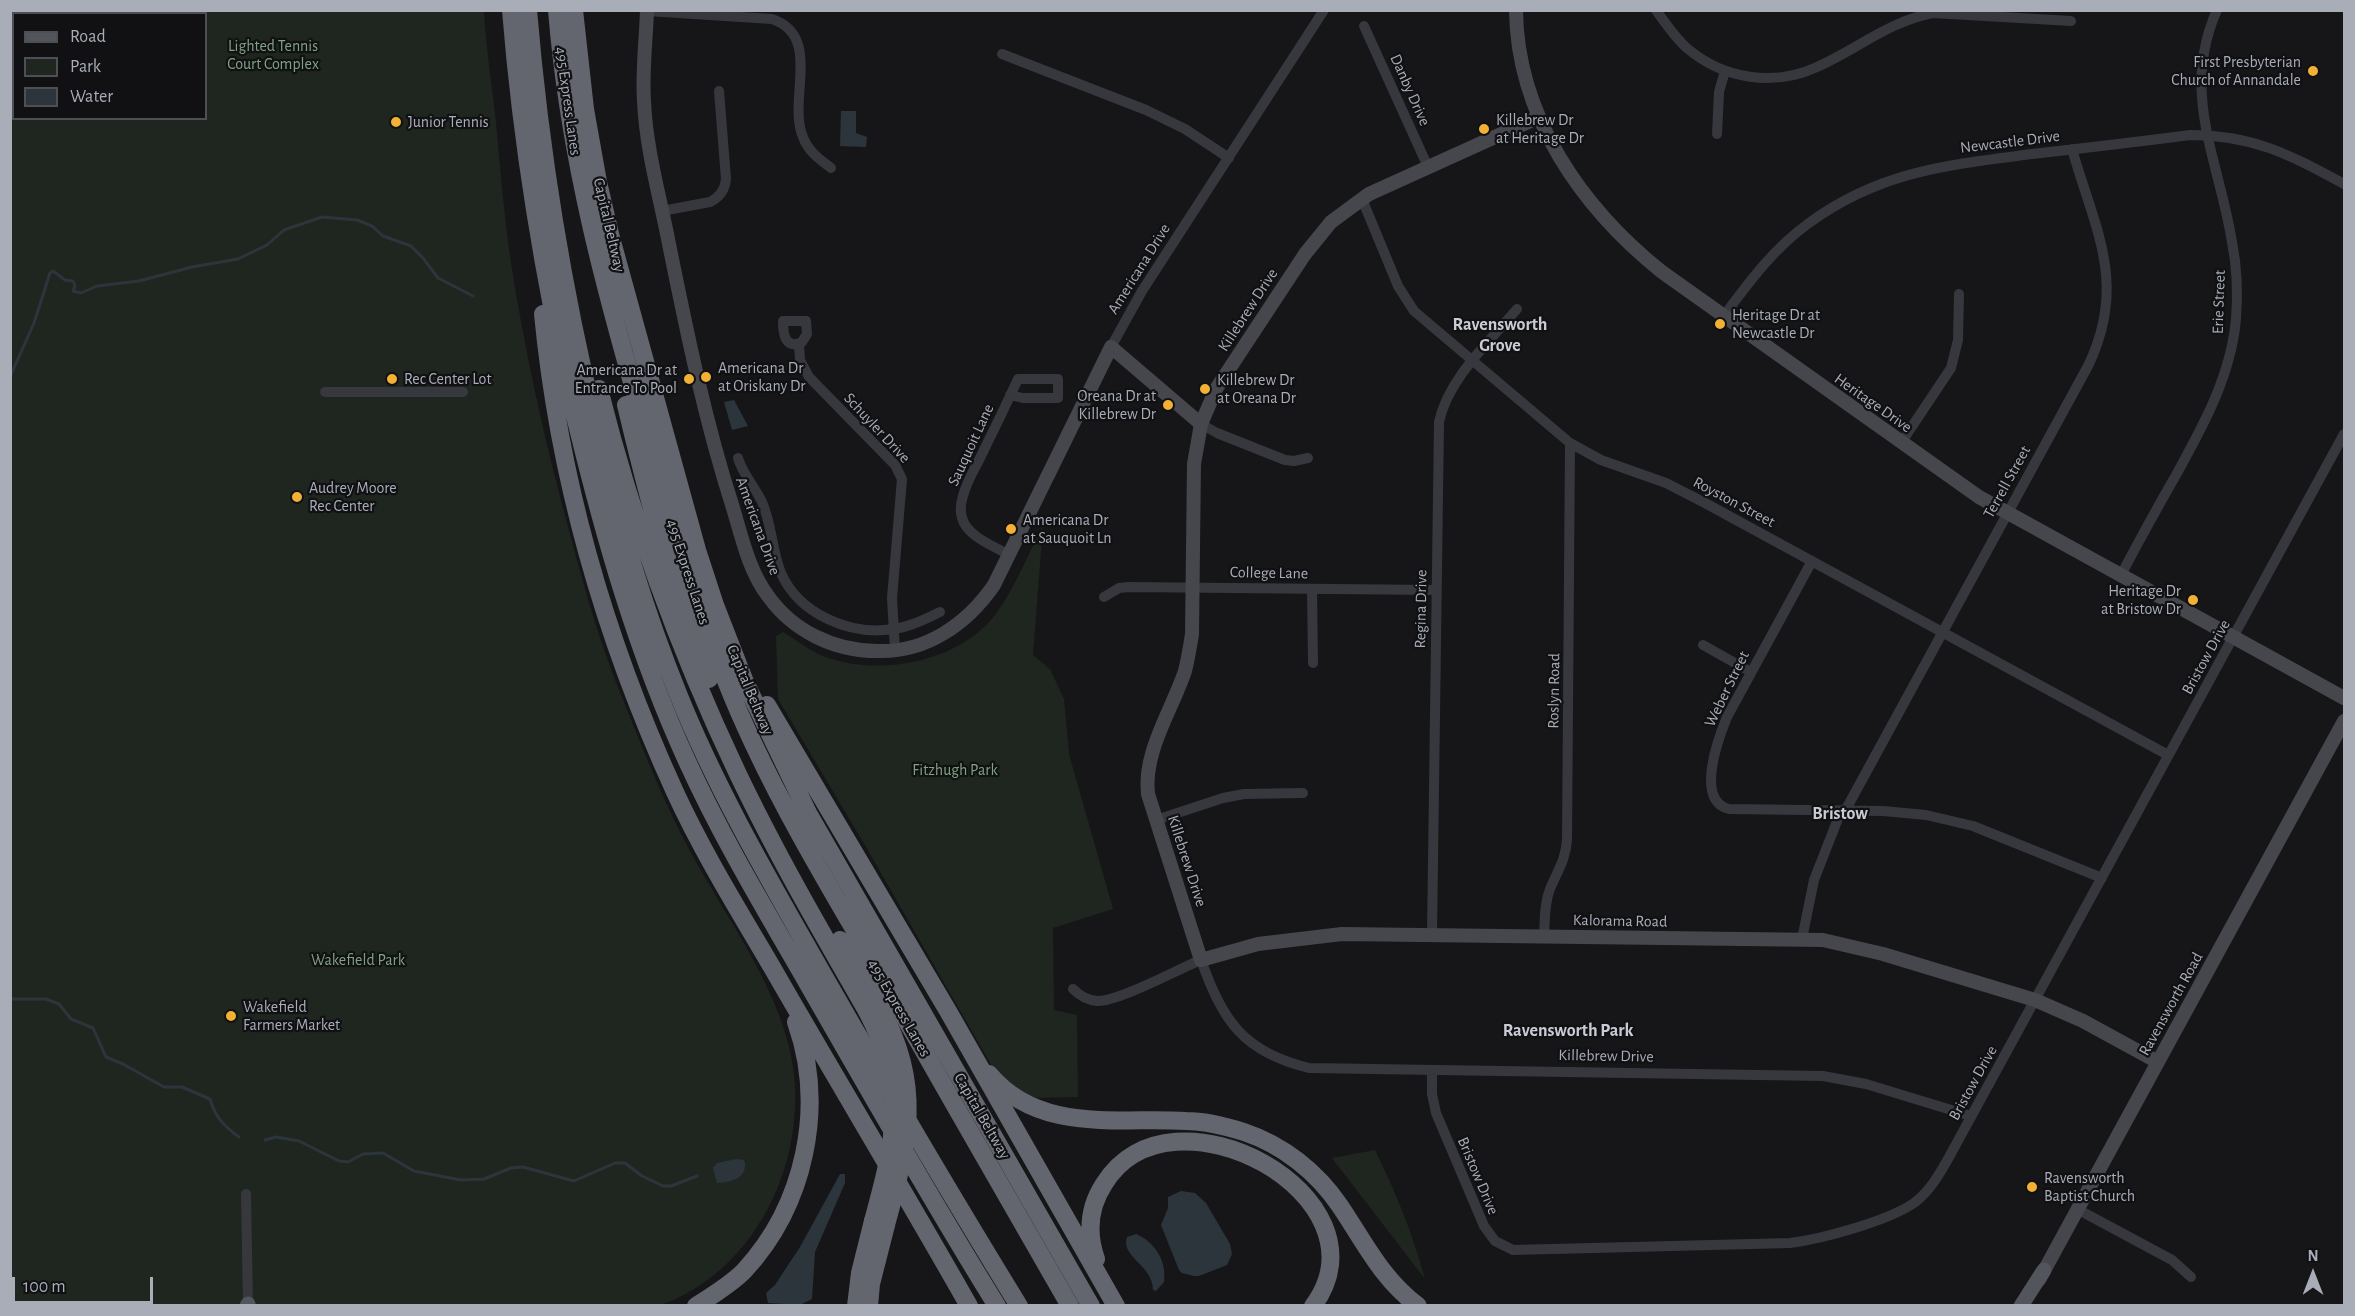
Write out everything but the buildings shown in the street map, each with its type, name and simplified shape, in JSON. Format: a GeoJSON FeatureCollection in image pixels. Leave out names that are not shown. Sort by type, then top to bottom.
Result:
{"type":"FeatureCollection","features":[{"type":"Feature","properties":{"kind":"highway"},"geometry":{"type":"LineString","coordinates":[[511,10],[550,390],[570,485],[600,597],[626,675],[676,795],[765,955],[969,1305]]}},
{"type":"Feature","properties":{"kind":"highway","name":"495 Express Lanes"},"geometry":{"type":"LineString","coordinates":[[528,10],[544,165],[566,291],[600,444],[644,601],[680,698],[717,781],[769,880],[1019,1305]]}},
{"type":"Feature","properties":{"kind":"highway","name":"495 Express Lanes"},"geometry":{"type":"LineString","coordinates":[[557,10],[565,87],[589,222],[617,332],[688,579],[727,686],[753,744],[798,833],[1070,1305]]}},
{"type":"Feature","properties":{"kind":"highway","name":"Capital Beltway"},"geometry":{"type":"LineString","coordinates":[[574,10],[585,109],[611,238],[679,489],[715,605],[745,682],[808,813],[1091,1305]]}},
{"type":"Feature","properties":{"kind":"highway"},"geometry":{"type":"LineString","coordinates":[[577,162],[598,291],[645,485],[681,608],[721,707],[773,819],[873,1008],[876,1030],[887,1060],[894,1096],[895,1118],[869,1305]]}},
{"type":"Feature","properties":{"kind":"highway"},"geometry":{"type":"LineString","coordinates":[[544,165],[610,433],[634,512],[685,654],[737,773],[791,877],[873,1008]]}},
{"type":"Feature","properties":{"kind":"highway"},"geometry":{"type":"LineString","coordinates":[[530,187],[562,359],[596,500],[631,616],[671,724],[726,840],[866,1085],[997,1305]]}},
{"type":"Feature","properties":{"kind":"highway"},"geometry":{"type":"LineString","coordinates":[[715,605],[791,748],[963,1039],[1112,1298]]}},
{"type":"Feature","properties":{"kind":"highway"},"geometry":{"type":"LineString","coordinates":[[696,1305],[721,1291],[743,1271],[764,1245],[791,1195],[805,1155],[810,1097],[807,1065],[801,1036],[790,1006],[765,955]]}},
{"type":"Feature","properties":{"kind":"highway"},"geometry":{"type":"LineString","coordinates":[[963,1039],[993,1079],[1003,1088],[1033,1107],[1053,1115],[1079,1120],[1208,1123],[1246,1133],[1282,1151],[1303,1166],[1327,1189],[1384,1274],[1418,1305]]}},
{"type":"Feature","properties":{"kind":"highway"},"geometry":{"type":"LineString","coordinates":[[1112,1298],[1094,1252],[1090,1230],[1093,1209],[1102,1187],[1116,1168],[1137,1152],[1174,1143],[1199,1143],[1237,1151],[1265,1163],[1293,1184],[1311,1202],[1327,1239],[1329,1263],[1326,1284],[1313,1305]]}},
{"type":"Feature","properties":{"kind":"highway"},"geometry":{"type":"LineString","coordinates":[[856,1305],[860,1273],[879,1223]]}},
{"type":"Feature","properties":{"kind":"main road"},"geometry":{"type":"LineString","coordinates":[[2029,1304],[2044,1270]]}},
{"type":"Feature","properties":{"kind":"street","name":"Americana Drive"},"geometry":{"type":"LineString","coordinates":[[647,11],[644,101],[648,139],[710,434],[749,562],[767,596],[790,621],[819,638],[856,650],[895,650],[934,639],[963,621],[990,591],[1111,347],[1142,291],[1324,10]]}},
{"type":"Feature","properties":{"kind":"street","name":"Heritage Drive"},"geometry":{"type":"LineString","coordinates":[[1516,10],[1520,58],[1539,117],[1567,170],[1602,218],[1653,265],[1967,490],[2344,698]]}},
{"type":"Feature","properties":{"kind":"street"},"geometry":{"type":"LineString","coordinates":[[1656,10],[1687,48],[1712,65],[1725,71],[1769,78],[1795,75],[1818,67],[1893,26],[1917,16],[1940,12],[1980,12],[2071,21]]}},
{"type":"Feature","properties":{"kind":"street","name":"Erie Street"},"geometry":{"type":"LineString","coordinates":[[2121,575],[2210,410],[2222,380],[2234,337],[2236,266],[2232,240],[2206,135],[2200,97],[2206,41],[2217,10]]}},
{"type":"Feature","properties":{"kind":"street"},"geometry":{"type":"LineString","coordinates":[[647,11],[756,17],[772,19],[787,26],[796,38],[801,54],[797,112],[800,128],[812,152],[831,168]]}},
{"type":"Feature","properties":{"kind":"street","name":"Danby Drive"},"geometry":{"type":"LineString","coordinates":[[1364,26],[1428,167]]}},
{"type":"Feature","properties":{"kind":"street"},"geometry":{"type":"LineString","coordinates":[[1002,54],[1153,113],[1185,129],[1229,158]]}},
{"type":"Feature","properties":{"kind":"street"},"geometry":{"type":"LineString","coordinates":[[1717,134],[1719,92],[1725,71]]}},
{"type":"Feature","properties":{"kind":"street"},"geometry":{"type":"LineString","coordinates":[[662,211],[711,202],[724,189],[726,179],[719,90]]}},
{"type":"Feature","properties":{"kind":"street","name":"Killebrew Drive"},"geometry":{"type":"LineString","coordinates":[[1539,117],[1362,199],[1331,222],[1305,254],[1216,388],[1201,424],[1194,464],[1189,653],[1147,772],[1148,794],[1214,995],[1228,1019],[1247,1040],[1274,1057],[1320,1069],[1824,1076],[1866,1084],[1971,1116]]}},
{"type":"Feature","properties":{"kind":"street","name":"Newcastle Drive"},"geometry":{"type":"LineString","coordinates":[[1724,316],[1752,278],[1788,239],[1816,218],[1855,194],[1887,181],[1930,168],[2072,149],[2206,135],[2241,139],[2283,152],[2344,184]]}},
{"type":"Feature","properties":{"kind":"street","name":"Terrell Street"},"geometry":{"type":"LineString","coordinates":[[1802,939],[1814,880],[1843,811],[2101,339],[2108,299],[2105,254],[2072,149]]}},
{"type":"Feature","properties":{"kind":"street","name":"Royston Street"},"geometry":{"type":"LineString","coordinates":[[1362,199],[1390,269],[1407,300],[1425,322],[1570,443],[1601,460],[1666,483],[2168,755]]}},
{"type":"Feature","properties":{"kind":"street"},"geometry":{"type":"LineString","coordinates":[[1900,443],[1951,368],[1958,340],[1959,294]]}},
{"type":"Feature","properties":{"kind":"street","name":"Regina Drive"},"geometry":{"type":"LineString","coordinates":[[1432,935],[1439,422],[1448,396],[1517,309]]}},
{"type":"Feature","properties":{"kind":"street","name":"Schuyler Drive"},"geometry":{"type":"LineString","coordinates":[[799,344],[800,360],[809,377],[895,465],[902,479],[892,598],[895,650]]}},
{"type":"Feature","properties":{"kind":"street"},"geometry":{"type":"LineString","coordinates":[[1111,347],[1201,424],[1217,433],[1285,460],[1308,458]]}},
{"type":"Feature","properties":{"kind":"street"},"geometry":{"type":"LineString","coordinates":[[325,392],[463,392]]}},
{"type":"Feature","properties":{"kind":"street","name":"Sauquoit Lane"},"geometry":{"type":"LineString","coordinates":[[1009,555],[976,537],[962,518],[961,508],[964,491],[1010,395]]}},
{"type":"Feature","properties":{"kind":"street","name":"Bristow Drive"},"geometry":{"type":"LineString","coordinates":[[1432,1070],[1432,1094],[1436,1113],[1484,1226],[1502,1246],[1521,1251],[1790,1244],[1827,1236],[1891,1214],[1914,1202],[1938,1176],[2344,434]]}},
{"type":"Feature","properties":{"kind":"street","name":"Roslyn Road"},"geometry":{"type":"LineString","coordinates":[[1544,936],[1549,891],[1563,863],[1568,840],[1570,443]]}},
{"type":"Feature","properties":{"kind":"street"},"geometry":{"type":"LineString","coordinates":[[738,458],[744,474],[762,502],[776,558],[786,583],[795,595],[820,615],[838,623],[870,630],[893,629],[916,624],[940,612]]}},
{"type":"Feature","properties":{"kind":"street","name":"Weber Street"},"geometry":{"type":"LineString","coordinates":[[1812,561],[1727,717],[1720,735],[1712,772],[1711,792],[1717,804],[1729,809],[1902,812],[1957,821],[2102,878]]}},
{"type":"Feature","properties":{"kind":"street","name":"College Lane"},"geometry":{"type":"LineString","coordinates":[[1104,597],[1119,588],[1129,587],[1436,590]]}},
{"type":"Feature","properties":{"kind":"street"},"geometry":{"type":"LineString","coordinates":[[1312,589],[1313,663]]}},
{"type":"Feature","properties":{"kind":"street"},"geometry":{"type":"LineString","coordinates":[[1703,645],[1752,672]]}},
{"type":"Feature","properties":{"kind":"street","name":"Ravensworth Road"},"geometry":{"type":"LineString","coordinates":[[2044,1270],[2344,721]]}},
{"type":"Feature","properties":{"kind":"street"},"geometry":{"type":"LineString","coordinates":[[1156,820],[1223,798],[1244,794],[1303,793]]}},
{"type":"Feature","properties":{"kind":"street","name":"Kalorama Road"},"geometry":{"type":"LineString","coordinates":[[1073,989],[1079,996],[1089,1000],[1107,1000],[1201,960],[1258,945],[1322,935],[1802,939],[1845,944],[2035,1000],[2083,1021],[2158,1062]]}},
{"type":"Feature","properties":{"kind":"street"},"geometry":{"type":"LineString","coordinates":[[246,1194],[248,1305]]}},
{"type":"Feature","properties":{"kind":"street"},"geometry":{"type":"LineString","coordinates":[[2077,1209],[2172,1260],[2191,1277]]}},
{"type":"Feature","properties":{"kind":"green space","name":"Wakefield Park"},"geometry":{"type":"Polygon","coordinates":[[[10,11],[484,11],[510,257],[528,359],[559,494],[580,571],[615,681],[663,796],[705,877],[767,986],[788,1044],[794,1074],[795,1110],[790,1146],[780,1181],[765,1214],[745,1244],[720,1270],[691,1291],[658,1306],[11,1305],[10,11]]]}},
{"type":"Feature","properties":{"kind":"green space","name":"Fitzhugh Park"},"geometry":{"type":"Polygon","coordinates":[[[1043,525],[1033,655],[1050,669],[1064,699],[1069,754],[1113,909],[1053,928],[1054,1010],[1077,1015],[1078,1097],[1032,1098],[1009,1083],[993,1068],[778,699],[776,636],[783,632],[818,654],[865,665],[891,665],[940,654],[963,643],[982,629],[998,611],[1043,525]]]}},
{"type":"Feature","properties":{"kind":"green space"},"geometry":{"type":"Polygon","coordinates":[[[1375,1150],[1403,1214],[1425,1279],[1332,1158],[1375,1150]]]}},
{"type":"Feature","properties":{"kind":"water"},"geometry":{"type":"Polygon","coordinates":[[[841,111],[856,111],[856,133],[867,137],[866,147],[840,146],[841,111]]]}},
{"type":"Feature","properties":{"kind":"water"},"geometry":{"type":"Polygon","coordinates":[[[734,400],[748,426],[732,430],[724,402],[734,400]]]}},
{"type":"Feature","properties":{"kind":"water"},"geometry":{"type":"Polygon","coordinates":[[[736,1159],[744,1160],[743,1173],[737,1179],[717,1183],[713,1168],[717,1163],[736,1159]]]}},
{"type":"Feature","properties":{"kind":"water"},"geometry":{"type":"Polygon","coordinates":[[[840,1174],[845,1174],[845,1183],[815,1252],[812,1299],[800,1305],[768,1303],[766,1293],[775,1285],[800,1247],[840,1174]]]}},
{"type":"Feature","properties":{"kind":"water"},"geometry":{"type":"Polygon","coordinates":[[[1181,1191],[1195,1193],[1206,1203],[1230,1244],[1232,1254],[1227,1265],[1199,1276],[1182,1273],[1179,1270],[1161,1225],[1168,1208],[1168,1197],[1181,1191]]]}},
{"type":"Feature","properties":{"kind":"water"},"geometry":{"type":"Polygon","coordinates":[[[1136,1234],[1154,1247],[1164,1267],[1164,1282],[1156,1291],[1153,1290],[1148,1274],[1128,1250],[1127,1237],[1136,1234]]]}},
{"type":"Feature","properties":{"kind":"waterway"},"geometry":{"type":"LineString","coordinates":[[10,76],[12,72]]}},
{"type":"Feature","properties":{"kind":"waterway"},"geometry":{"type":"LineString","coordinates":[[10,377],[34,323],[50,273],[53,271],[65,280],[73,281],[75,286],[73,291],[81,293],[97,286],[139,281],[192,267],[238,259],[267,245],[284,230],[322,217],[357,220],[372,226],[383,236],[411,246],[438,278],[473,296]]}},
{"type":"Feature","properties":{"kind":"waterway"},"geometry":{"type":"LineString","coordinates":[[10,999],[46,999],[59,1004],[71,1019],[93,1028],[106,1057],[164,1087],[182,1087],[210,1099],[221,1121],[239,1137]]}},
{"type":"Feature","properties":{"kind":"waterway"},"geometry":{"type":"LineString","coordinates":[[265,1140],[276,1137],[299,1141],[339,1161],[348,1162],[363,1154],[383,1153],[414,1171],[461,1180],[484,1179],[511,1168],[523,1167],[574,1181],[615,1163],[625,1163],[642,1176],[663,1186],[671,1186],[697,1176]]}},
{"type":"Feature","properties":{"kind":"place","name":"First Presbyterian Church of Annandale"},"geometry":{"type":"Point","coordinates":[2313,71]}},
{"type":"Feature","properties":{"kind":"place","name":"Junior Tennis"},"geometry":{"type":"Point","coordinates":[396,122]}},
{"type":"Feature","properties":{"kind":"place","name":"Killebrew Dr at Heritage Dr"},"geometry":{"type":"Point","coordinates":[1484,129]}},
{"type":"Feature","properties":{"kind":"place","name":"Heritage Dr at Newcastle Dr"},"geometry":{"type":"Point","coordinates":[1720,324]}},
{"type":"Feature","properties":{"kind":"place","name":"Americana Dr at Oriskany Dr"},"geometry":{"type":"Point","coordinates":[706,377]}},
{"type":"Feature","properties":{"kind":"place","name":"Rec Center Lot"},"geometry":{"type":"Point","coordinates":[392,379]}},
{"type":"Feature","properties":{"kind":"place","name":"Americana Dr at Entrance To Pool"},"geometry":{"type":"Point","coordinates":[689,379]}},
{"type":"Feature","properties":{"kind":"place","name":"Killebrew Dr at Oreana Dr"},"geometry":{"type":"Point","coordinates":[1205,389]}},
{"type":"Feature","properties":{"kind":"place","name":"Oreana Dr at Killebrew Dr"},"geometry":{"type":"Point","coordinates":[1168,405]}},
{"type":"Feature","properties":{"kind":"place","name":"Audrey Moore Rec Center"},"geometry":{"type":"Point","coordinates":[297,497]}},
{"type":"Feature","properties":{"kind":"place","name":"Americana Dr at Sauquoit Ln"},"geometry":{"type":"Point","coordinates":[1011,529]}},
{"type":"Feature","properties":{"kind":"place","name":"Heritage Dr at Bristow Dr"},"geometry":{"type":"Point","coordinates":[2193,600]}},
{"type":"Feature","properties":{"kind":"place","name":"Wakefield Farmers Market"},"geometry":{"type":"Point","coordinates":[231,1016]}},
{"type":"Feature","properties":{"kind":"place","name":"Ravensworth Baptist Church"},"geometry":{"type":"Point","coordinates":[2032,1187]}},
{"type":"Feature","properties":{"kind":"district","name":"Ravensworth Grove"},"geometry":{"type":"Point","coordinates":[1500,335]}},
{"type":"Feature","properties":{"kind":"district","name":"Bristow"},"geometry":{"type":"Point","coordinates":[1840,814]}},
{"type":"Feature","properties":{"kind":"district","name":"Ravensworth Park"},"geometry":{"type":"Point","coordinates":[1568,1031]}},
{"type":"Feature","properties":{"kind":"park label","name":"Lighted Tennis Court Complex"},"geometry":{"type":"Point","coordinates":[273,55]}}]}
